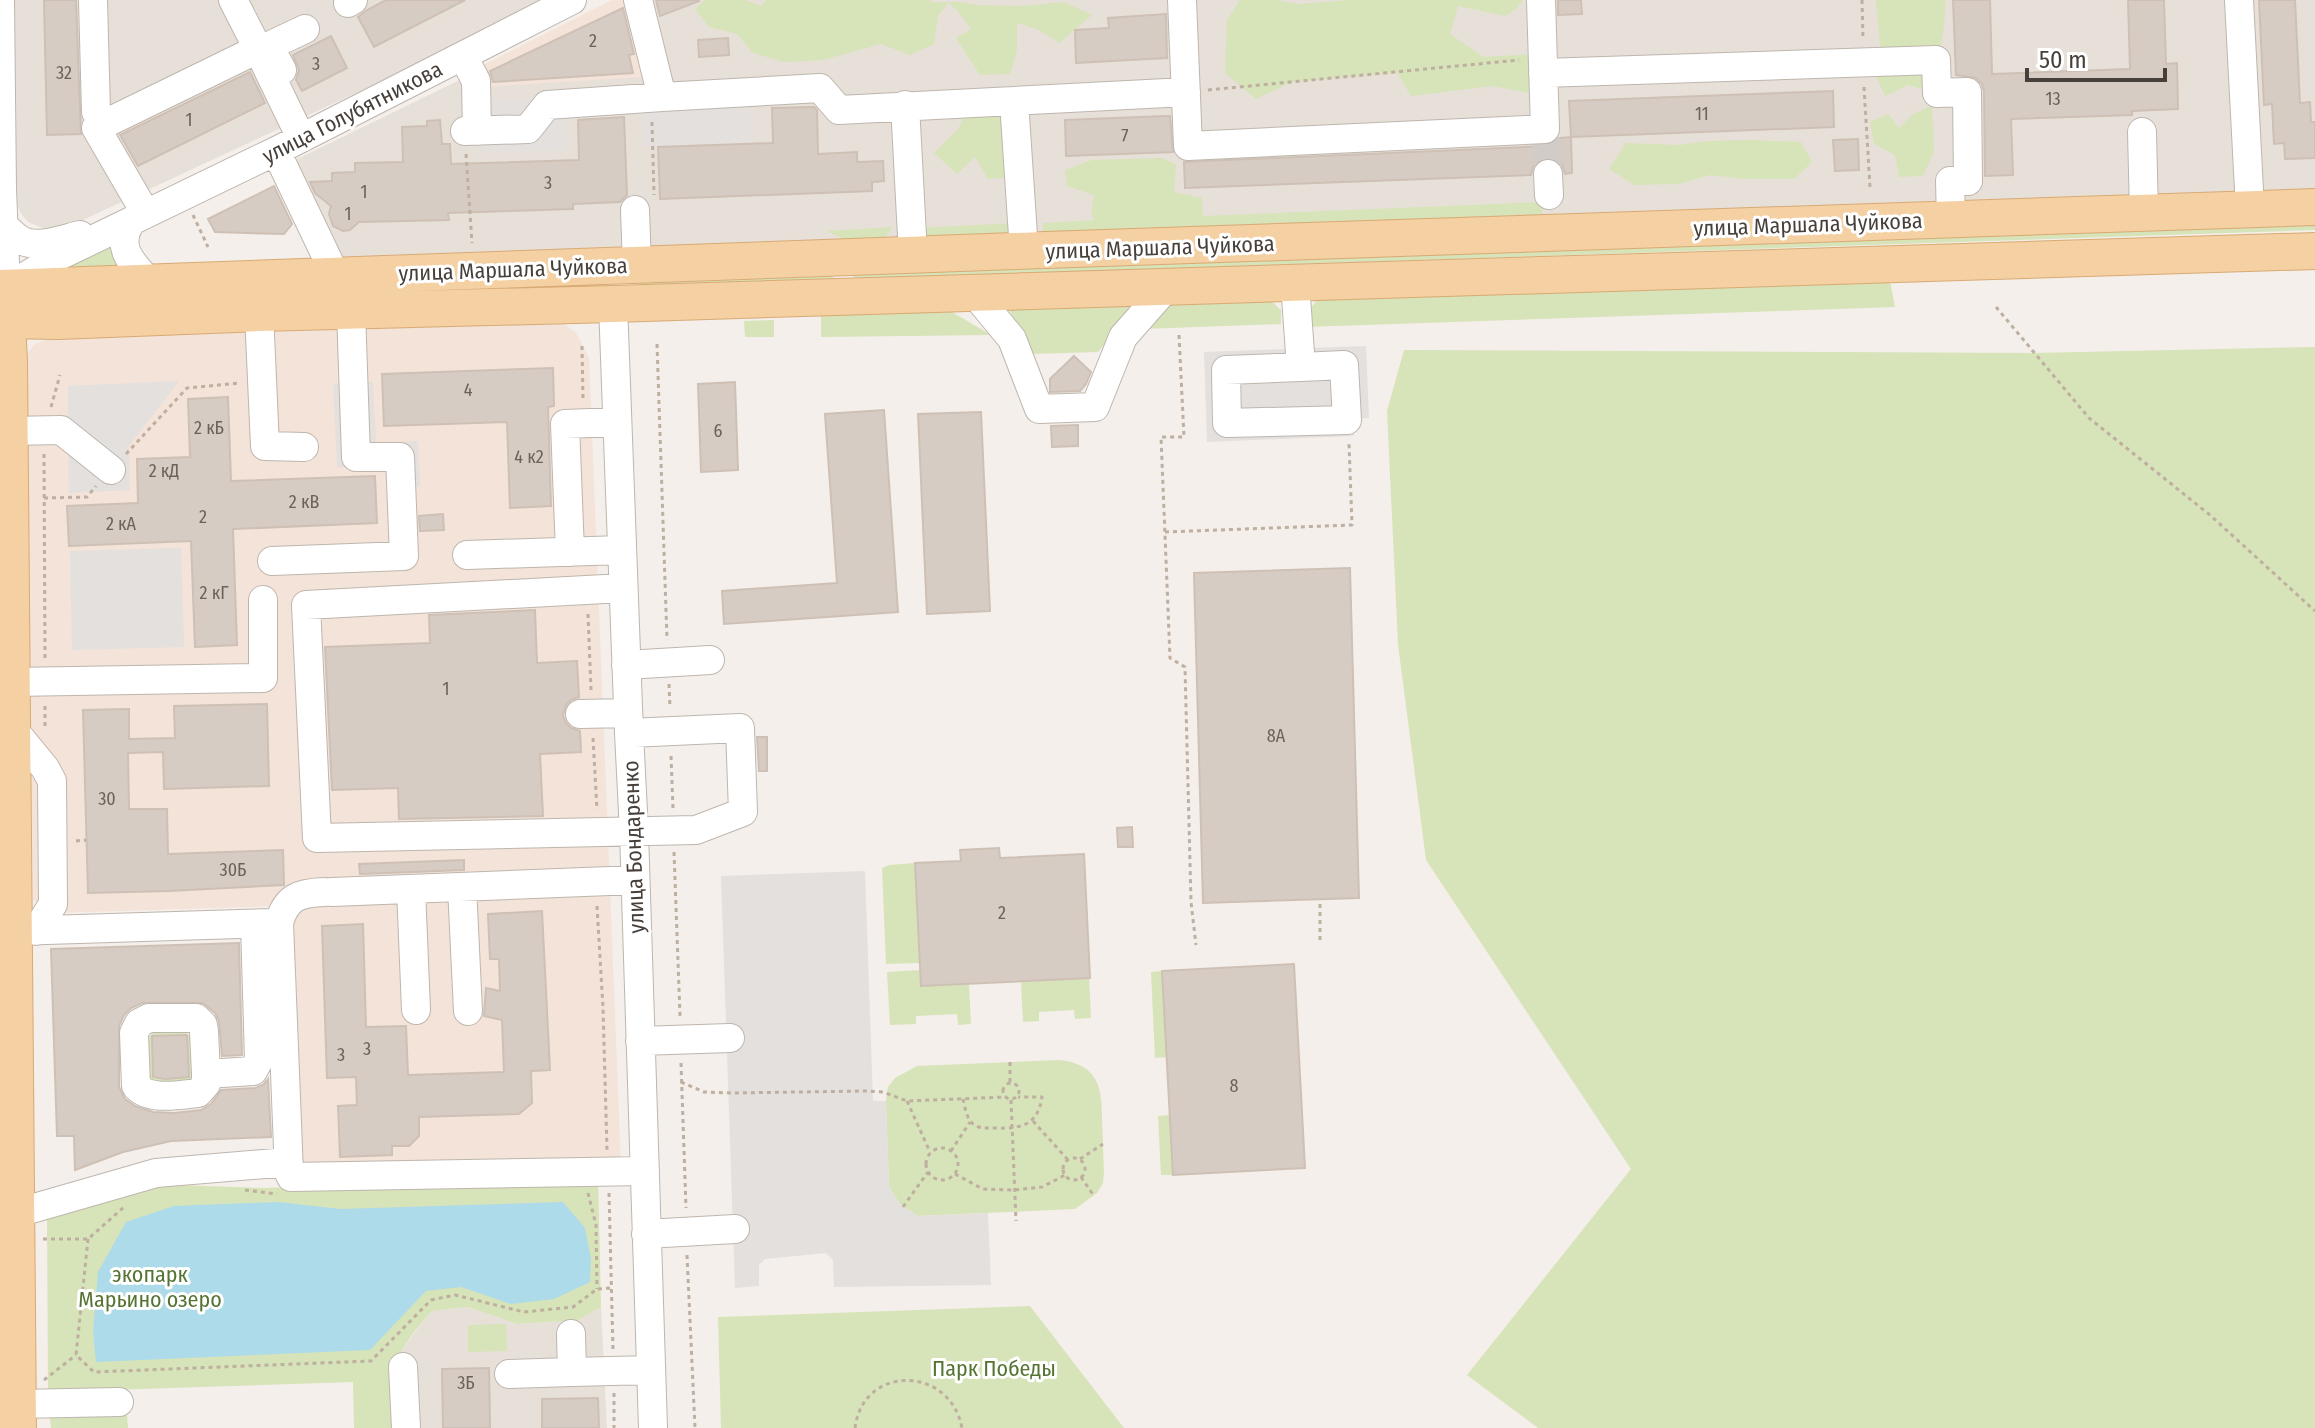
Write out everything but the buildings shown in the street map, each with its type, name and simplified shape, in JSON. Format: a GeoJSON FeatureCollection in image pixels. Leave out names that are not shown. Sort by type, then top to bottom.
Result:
{"type":"FeatureCollection","features":[{"type":"Feature","properties":{"kind":"main road","name":"улица Маршала Чуйкова"},"geometry":{"type":"LineString","coordinates":[[3,302],[150,283],[2315,207]]}},
{"type":"Feature","properties":{"kind":"main road","name":"улица Маршала Чуйкова"},"geometry":{"type":"LineString","coordinates":[[3,302],[58,321],[2315,251]]}},
{"type":"Feature","properties":{"kind":"main road"},"geometry":{"type":"LineString","coordinates":[[851,257],[848,273],[854,297]]}},
{"type":"Feature","properties":{"kind":"main road","name":"улица Бондаренко"},"geometry":{"type":"LineString","coordinates":[[613,304],[624,265]]}},
{"type":"Feature","properties":{"kind":"main road"},"geometry":{"type":"LineString","coordinates":[[3,302],[9,431],[12,682],[12,728],[6,782],[25,931],[8,1109],[17,1213],[26,1405]]}},
{"type":"Feature","properties":{"kind":"street"},"geometry":{"type":"LineString","coordinates":[[0,0],[3,302]]}},
{"type":"Feature","properties":{"kind":"street"},"geometry":{"type":"LineString","coordinates":[[93,0],[96,112]]}},
{"type":"Feature","properties":{"kind":"street"},"geometry":{"type":"LineString","coordinates":[[233,0],[307,135]]}},
{"type":"Feature","properties":{"kind":"street","name":"улица Голубятникова"},"geometry":{"type":"LineString","coordinates":[[3,302],[59,256],[463,56],[531,10],[572,0]]}},
{"type":"Feature","properties":{"kind":"street"},"geometry":{"type":"LineString","coordinates":[[638,0],[662,97]]}},
{"type":"Feature","properties":{"kind":"street"},"geometry":{"type":"LineString","coordinates":[[1182,0],[1188,146],[1546,134],[1541,0]]}},
{"type":"Feature","properties":{"kind":"street"},"geometry":{"type":"LineString","coordinates":[[2239,0],[2250,209]]}},
{"type":"Feature","properties":{"kind":"street"},"geometry":{"type":"LineString","coordinates":[[305,29],[269,46],[307,135]]}},
{"type":"Feature","properties":{"kind":"street"},"geometry":{"type":"LineString","coordinates":[[150,283],[125,253],[125,230],[139,218],[96,128],[258,49]]}},
{"type":"Feature","properties":{"kind":"street"},"geometry":{"type":"LineString","coordinates":[[463,56],[476,81],[471,131],[528,129],[547,105],[820,88],[839,110],[1186,92]]}},
{"type":"Feature","properties":{"kind":"street"},"geometry":{"type":"LineString","coordinates":[[1543,65],[1936,60],[1937,93],[1967,92],[1968,181],[1950,181],[1951,219]]}},
{"type":"Feature","properties":{"kind":"street"},"geometry":{"type":"LineString","coordinates":[[1014,101],[1024,251]]}},
{"type":"Feature","properties":{"kind":"street"},"geometry":{"type":"LineString","coordinates":[[905,105],[913,255]]}},
{"type":"Feature","properties":{"kind":"street"},"geometry":{"type":"LineString","coordinates":[[2142,132],[2144,213]]}},
{"type":"Feature","properties":{"kind":"street"},"geometry":{"type":"LineString","coordinates":[[276,151],[330,264],[330,276]]}},
{"type":"Feature","properties":{"kind":"street"},"geometry":{"type":"LineString","coordinates":[[624,265],[635,210]]}},
{"type":"Feature","properties":{"kind":"street","name":"улица Голубятникова"},"geometry":{"type":"LineString","coordinates":[[4,226],[20,240],[29,243],[52,242],[139,218]]}},
{"type":"Feature","properties":{"kind":"street"},"geometry":{"type":"LineString","coordinates":[[1295,283],[1301,367]]}},
{"type":"Feature","properties":{"kind":"street"},"geometry":{"type":"LineString","coordinates":[[974,293],[1012,339],[1039,409],[1095,407],[1123,337],[1167,287]]}},
{"type":"Feature","properties":{"kind":"street","name":"улица Бондаренко"},"geometry":{"type":"LineString","coordinates":[[613,304],[653,1428]]}},
{"type":"Feature","properties":{"kind":"street"},"geometry":{"type":"LineString","coordinates":[[272,561],[404,556],[400,457],[356,457],[351,311]]}},
{"type":"Feature","properties":{"kind":"street"},"geometry":{"type":"LineString","coordinates":[[259,313],[265,446],[304,447]]}},
{"type":"Feature","properties":{"kind":"street"},"geometry":{"type":"LineString","coordinates":[[1344,365],[1347,420],[1227,423],[1226,370],[1301,367],[1344,365]]}},
{"type":"Feature","properties":{"kind":"street"},"geometry":{"type":"LineString","coordinates":[[570,552],[565,424],[617,422]]}},
{"type":"Feature","properties":{"kind":"street"},"geometry":{"type":"LineString","coordinates":[[9,431],[61,430],[111,470]]}},
{"type":"Feature","properties":{"kind":"street"},"geometry":{"type":"LineString","coordinates":[[467,555],[622,550]]}},
{"type":"Feature","properties":{"kind":"street"},"geometry":{"type":"LineString","coordinates":[[580,714],[670,731],[740,728],[743,812],[696,830],[317,838],[306,605],[623,588]]}},
{"type":"Feature","properties":{"kind":"street"},"geometry":{"type":"LineString","coordinates":[[12,682],[263,678],[263,600]]}},
{"type":"Feature","properties":{"kind":"street"},"geometry":{"type":"LineString","coordinates":[[626,665],[710,660]]}},
{"type":"Feature","properties":{"kind":"street"},"geometry":{"type":"LineString","coordinates":[[12,728],[52,781],[53,904],[25,931]]}},
{"type":"Feature","properties":{"kind":"street"},"geometry":{"type":"LineString","coordinates":[[25,931],[267,924],[293,898],[304,893],[635,880]]}},
{"type":"Feature","properties":{"kind":"street"},"geometry":{"type":"LineString","coordinates":[[462,887],[468,1011]]}},
{"type":"Feature","properties":{"kind":"street"},"geometry":{"type":"LineString","coordinates":[[411,889],[416,1010]]}},
{"type":"Feature","properties":{"kind":"street"},"geometry":{"type":"LineString","coordinates":[[206,1074],[246,1073],[257,1066],[267,924]]}},
{"type":"Feature","properties":{"kind":"street"},"geometry":{"type":"LineString","coordinates":[[267,924],[289,1173],[293,1178],[645,1171]]}},
{"type":"Feature","properties":{"kind":"street"},"geometry":{"type":"LineString","coordinates":[[640,1041],[730,1038]]}},
{"type":"Feature","properties":{"kind":"street"},"geometry":{"type":"LineString","coordinates":[[17,1213],[156,1173],[288,1162]]}},
{"type":"Feature","properties":{"kind":"street"},"geometry":{"type":"LineString","coordinates":[[646,1234],[735,1229]]}},
{"type":"Feature","properties":{"kind":"street"},"geometry":{"type":"LineString","coordinates":[[571,1334],[572,1372]]}},
{"type":"Feature","properties":{"kind":"street"},"geometry":{"type":"LineString","coordinates":[[403,1367],[406,1428]]}},
{"type":"Feature","properties":{"kind":"street"},"geometry":{"type":"LineString","coordinates":[[509,1374],[651,1370]]}},
{"type":"Feature","properties":{"kind":"street"},"geometry":{"type":"LineString","coordinates":[[26,1405],[119,1402]]}},
{"type":"Feature","properties":{"kind":"path"},"geometry":{"type":"LineString","coordinates":[[1862,0],[1870,187]]}},
{"type":"Feature","properties":{"kind":"path"},"geometry":{"type":"LineString","coordinates":[[1186,92],[1543,65]]}},
{"type":"Feature","properties":{"kind":"path"},"geometry":{"type":"LineString","coordinates":[[188,204],[208,247]]}},
{"type":"Feature","properties":{"kind":"path"},"geometry":{"type":"LineString","coordinates":[[1996,307],[2089,418],[2210,515],[2315,611]]}},
{"type":"Feature","properties":{"kind":"path"},"geometry":{"type":"LineString","coordinates":[[1179,335],[1184,437],[1161,437],[1170,658],[1185,667],[1191,902],[1196,945]]}},
{"type":"Feature","properties":{"kind":"path"},"geometry":{"type":"LineString","coordinates":[[657,344],[695,1428]]}},
{"type":"Feature","properties":{"kind":"path"},"geometry":{"type":"LineString","coordinates":[[44,498],[87,497],[187,388],[237,385],[262,371]]}},
{"type":"Feature","properties":{"kind":"path"},"geometry":{"type":"LineString","coordinates":[[1165,532],[1352,525],[1347,420]]}},
{"type":"Feature","properties":{"kind":"path"},"geometry":{"type":"LineString","coordinates":[[1320,904],[1320,941]]}},
{"type":"Feature","properties":{"kind":"path"},"geometry":{"type":"LineString","coordinates":[[1010,1062],[1010,1083]]}},
{"type":"Feature","properties":{"kind":"path"},"geometry":{"type":"LineString","coordinates":[[681,1082],[704,1092],[866,1091],[883,1092],[907,1101],[963,1099],[1008,1099],[1042,1097],[1032,1119],[1023,1127],[1012,1129],[979,1128],[970,1122],[963,1099]]}},
{"type":"Feature","properties":{"kind":"path"},"geometry":{"type":"LineString","coordinates":[[1010,1083],[1018,1086],[1018,1097]]}},
{"type":"Feature","properties":{"kind":"path"},"geometry":{"type":"LineString","coordinates":[[1010,1083],[1003,1088],[1008,1099],[1012,1129],[1016,1221]]}},
{"type":"Feature","properties":{"kind":"path"},"geometry":{"type":"LineString","coordinates":[[907,1101],[931,1153]]}},
{"type":"Feature","properties":{"kind":"path"},"geometry":{"type":"LineString","coordinates":[[1032,1119],[1068,1160]]}},
{"type":"Feature","properties":{"kind":"path"},"geometry":{"type":"LineString","coordinates":[[951,1151],[970,1122]]}},
{"type":"Feature","properties":{"kind":"path"},"geometry":{"type":"LineString","coordinates":[[1081,1177],[1070,1179],[1065,1175],[1063,1168],[1068,1160],[1080,1159],[1103,1144]]}},
{"type":"Feature","properties":{"kind":"path"},"geometry":{"type":"LineString","coordinates":[[903,1207],[928,1172],[926,1162],[931,1153],[941,1148],[951,1151],[958,1164],[955,1174]]}},
{"type":"Feature","properties":{"kind":"path"},"geometry":{"type":"LineString","coordinates":[[1080,1159],[1085,1168],[1081,1177]]}},
{"type":"Feature","properties":{"kind":"path"},"geometry":{"type":"LineString","coordinates":[[928,1172],[941,1180],[955,1174]]}},
{"type":"Feature","properties":{"kind":"path"},"geometry":{"type":"LineString","coordinates":[[955,1174],[983,1189],[1014,1190],[1042,1187],[1065,1175]]}},
{"type":"Feature","properties":{"kind":"path"},"geometry":{"type":"LineString","coordinates":[[1081,1177],[1094,1196]]}},
{"type":"Feature","properties":{"kind":"path"},"geometry":{"type":"LineString","coordinates":[[585,1182],[596,1225],[597,1289]]}},
{"type":"Feature","properties":{"kind":"path"},"geometry":{"type":"LineString","coordinates":[[26,1405],[76,1355],[88,1239]]}},
{"type":"Feature","properties":{"kind":"path"},"geometry":{"type":"LineString","coordinates":[[76,1355],[94,1372],[371,1361],[431,1300],[455,1295],[524,1312],[573,1307],[597,1289],[611,1288]]}},
{"type":"Feature","properties":{"kind":"path"},"geometry":{"type":"LineString","coordinates":[[855,1428],[860,1409],[877,1390],[900,1380],[925,1382],[947,1396],[955,1406],[962,1428]]}},
{"type":"Feature","properties":{"kind":"shaded area"},"geometry":{"type":"Polygon","coordinates":[[[13,0],[556,0],[70,226],[48,230],[28,222],[16,200],[13,0]]]}},
{"type":"Feature","properties":{"kind":"shaded area"},"geometry":{"type":"Polygon","coordinates":[[[612,0],[628,0],[644,77],[485,87],[483,65],[612,0]]]}},
{"type":"Feature","properties":{"kind":"shaded area"},"geometry":{"type":"Polygon","coordinates":[[[624,0],[2315,0],[2315,193],[339,262],[287,164],[624,0]]]}},
{"type":"Feature","properties":{"kind":"shaded area"},"geometry":{"type":"Polygon","coordinates":[[[750,91],[751,142],[645,147],[642,95],[750,91]]]}},
{"type":"Feature","properties":{"kind":"shaded area"},"geometry":{"type":"Polygon","coordinates":[[[565,98],[566,150],[483,152],[482,101],[565,98]]]}},
{"type":"Feature","properties":{"kind":"shaded area"},"geometry":{"type":"Polygon","coordinates":[[[564,324],[576,333],[589,358],[621,1168],[291,1175],[282,906],[56,913],[33,900],[26,355],[35,344],[51,338],[96,335],[564,324]]]}},
{"type":"Feature","properties":{"kind":"shaded area"},"geometry":{"type":"Polygon","coordinates":[[[1366,346],[1369,418],[1353,419],[1354,436],[1207,442],[1204,352],[1366,346]]]}},
{"type":"Feature","properties":{"kind":"shaded area"},"geometry":{"type":"Polygon","coordinates":[[[179,381],[129,446],[130,490],[69,493],[68,386],[179,381]]]}},
{"type":"Feature","properties":{"kind":"shaded area"},"geometry":{"type":"Polygon","coordinates":[[[373,382],[376,443],[418,441],[420,486],[396,487],[395,465],[337,467],[333,384],[373,382]]]}},
{"type":"Feature","properties":{"kind":"shaded area"},"geometry":{"type":"Polygon","coordinates":[[[181,548],[184,647],[72,650],[70,551],[181,548]]]}},
{"type":"Feature","properties":{"kind":"shaded area"},"geometry":{"type":"Polygon","coordinates":[[[865,871],[873,1101],[886,1101],[889,1187],[900,1204],[918,1216],[988,1213],[991,1285],[834,1287],[833,1260],[826,1253],[765,1259],[759,1265],[759,1286],[735,1288],[721,876],[865,871]]]}},
{"type":"Feature","properties":{"kind":"shaded area"},"geometry":{"type":"Polygon","coordinates":[[[467,1307],[517,1324],[577,1320],[601,1307],[607,1428],[400,1428],[395,1361],[432,1311],[467,1307]]]}},
{"type":"Feature","properties":{"kind":"green space"},"geometry":{"type":"Polygon","coordinates":[[[705,0],[745,0],[762,6],[766,0],[931,0],[1022,6],[1064,2],[1092,15],[1059,43],[1039,30],[1017,23],[1017,50],[1010,74],[980,75],[956,38],[971,29],[948,3],[938,16],[934,44],[910,55],[881,44],[823,60],[784,62],[753,53],[737,34],[709,27],[695,9],[705,0]]]}},
{"type":"Feature","properties":{"kind":"green space"},"geometry":{"type":"Polygon","coordinates":[[[1240,0],[1277,0],[1297,4],[1351,0],[1523,0],[1505,16],[1458,6],[1450,34],[1484,57],[1536,54],[1528,93],[1493,86],[1411,96],[1397,73],[1292,82],[1256,99],[1225,73],[1227,20],[1240,0]]]}},
{"type":"Feature","properties":{"kind":"green space"},"geometry":{"type":"Polygon","coordinates":[[[1876,0],[1945,0],[1940,46],[1925,90],[1908,85],[1885,96],[1876,76],[1880,47],[1876,0]]]}},
{"type":"Feature","properties":{"kind":"green space"},"geometry":{"type":"Polygon","coordinates":[[[971,102],[1017,117],[1013,177],[988,179],[975,157],[957,174],[934,153],[958,129],[971,102]]]}},
{"type":"Feature","properties":{"kind":"green space"},"geometry":{"type":"Polygon","coordinates":[[[1932,105],[1934,152],[1923,176],[1899,177],[1895,155],[1874,144],[1870,122],[1888,114],[1899,128],[1912,115],[1932,105]]]}},
{"type":"Feature","properties":{"kind":"green space"},"geometry":{"type":"Polygon","coordinates":[[[1752,140],[1801,142],[1812,162],[1794,179],[1710,175],[1679,184],[1635,185],[1609,169],[1626,143],[1680,145],[1752,140]]]}},
{"type":"Feature","properties":{"kind":"green space"},"geometry":{"type":"Polygon","coordinates":[[[1163,158],[1176,165],[1174,192],[1202,198],[1203,216],[1542,202],[1543,224],[1043,241],[1043,223],[1095,220],[1091,215],[1094,195],[1067,186],[1065,170],[1092,160],[1163,158]]]}},
{"type":"Feature","properties":{"kind":"green space"},"geometry":{"type":"Polygon","coordinates":[[[2315,219],[2315,230],[856,279],[850,273],[2315,219]]]}},
{"type":"Feature","properties":{"kind":"green space"},"geometry":{"type":"Polygon","coordinates":[[[1016,223],[1016,234],[921,237],[919,228],[1016,223]]]}},
{"type":"Feature","properties":{"kind":"green space"},"geometry":{"type":"Polygon","coordinates":[[[893,227],[885,237],[843,239],[827,231],[893,227]]]}},
{"type":"Feature","properties":{"kind":"green space"},"geometry":{"type":"Polygon","coordinates":[[[115,238],[122,266],[50,268],[115,238]]]}},
{"type":"Feature","properties":{"kind":"green space"},"geometry":{"type":"Polygon","coordinates":[[[832,275],[834,280],[639,287],[638,284],[639,282],[832,275]]]}},
{"type":"Feature","properties":{"kind":"green space"},"geometry":{"type":"Polygon","coordinates":[[[1890,281],[1895,307],[1305,327],[1306,314],[1317,300],[1890,281]]]}},
{"type":"Feature","properties":{"kind":"green space"},"geometry":{"type":"Polygon","coordinates":[[[1268,298],[1281,310],[1281,324],[1142,329],[1163,303],[1268,298]]]}},
{"type":"Feature","properties":{"kind":"green space"},"geometry":{"type":"Polygon","coordinates":[[[1137,305],[1098,352],[1031,354],[1009,309],[1137,305]]]}},
{"type":"Feature","properties":{"kind":"green space"},"geometry":{"type":"Polygon","coordinates":[[[952,312],[991,335],[821,337],[821,315],[952,312]]]}},
{"type":"Feature","properties":{"kind":"green space"},"geometry":{"type":"Polygon","coordinates":[[[774,320],[774,337],[745,337],[744,321],[774,320]]]}},
{"type":"Feature","properties":{"kind":"green space"},"geometry":{"type":"Polygon","coordinates":[[[2315,347],[2315,1428],[1538,1428],[1467,1375],[1631,1169],[1426,860],[1398,644],[1387,411],[1404,350],[2034,353],[2315,347]]]}},
{"type":"Feature","properties":{"kind":"green space"},"geometry":{"type":"Polygon","coordinates":[[[915,863],[920,963],[886,964],[882,868],[915,863]]]}},
{"type":"Feature","properties":{"kind":"green space"},"geometry":{"type":"Polygon","coordinates":[[[920,970],[922,986],[969,984],[971,1024],[958,1025],[957,1014],[916,1016],[916,1024],[890,1025],[887,972],[920,970]]]}},
{"type":"Feature","properties":{"kind":"green space"},"geometry":{"type":"Polygon","coordinates":[[[1162,971],[1167,1057],[1155,1058],[1151,972],[1162,971]]]}},
{"type":"Feature","properties":{"kind":"green space"},"geometry":{"type":"Polygon","coordinates":[[[1089,978],[1091,1018],[1075,1019],[1074,1010],[1039,1012],[1039,1021],[1023,1022],[1021,982],[1089,978]]]}},
{"type":"Feature","properties":{"kind":"green space"},"geometry":{"type":"Polygon","coordinates":[[[181,1029],[192,1038],[193,1076],[187,1082],[154,1082],[147,1073],[146,1040],[156,1030],[181,1029]]]}},
{"type":"Feature","properties":{"kind":"green space"},"geometry":{"type":"Polygon","coordinates":[[[1060,1060],[1083,1067],[1099,1087],[1104,1172],[1103,1183],[1097,1193],[1075,1209],[918,1216],[900,1204],[889,1187],[886,1101],[888,1087],[895,1078],[917,1066],[1060,1060]]]}},
{"type":"Feature","properties":{"kind":"green space"},"geometry":{"type":"Polygon","coordinates":[[[1170,1115],[1173,1175],[1161,1175],[1158,1116],[1170,1115]]]}},
{"type":"Feature","properties":{"kind":"green space","name":"экопарк Марьино озеро"},"geometry":{"type":"Polygon","coordinates":[[[598,1175],[601,1307],[578,1320],[517,1324],[467,1307],[432,1311],[395,1361],[400,1428],[354,1428],[353,1382],[48,1392],[47,1209],[115,1183],[264,1188],[598,1175]]]}},
{"type":"Feature","properties":{"kind":"green space","name":"Парк Победы"},"geometry":{"type":"Polygon","coordinates":[[[1030,1306],[1124,1428],[721,1428],[718,1317],[1030,1306]]]}},
{"type":"Feature","properties":{"kind":"green space"},"geometry":{"type":"Polygon","coordinates":[[[506,1324],[507,1351],[468,1352],[468,1325],[506,1324]]]}},
{"type":"Feature","properties":{"kind":"green space"},"geometry":{"type":"Polygon","coordinates":[[[127,1415],[128,1428],[51,1428],[50,1418],[127,1415]]]}},
{"type":"Feature","properties":{"kind":"water","name":"экопарк Марьино озеро"},"geometry":{"type":"Polygon","coordinates":[[[278,1202],[340,1209],[563,1202],[585,1228],[591,1259],[590,1282],[554,1299],[511,1304],[461,1287],[426,1291],[370,1350],[96,1362],[93,1332],[98,1272],[126,1222],[174,1206],[278,1202]]]}},
{"type":"Feature","properties":{"kind":"tunnel"},"geometry":{"type":"LineString","coordinates":[[1546,138],[1548,174]]}}]}
